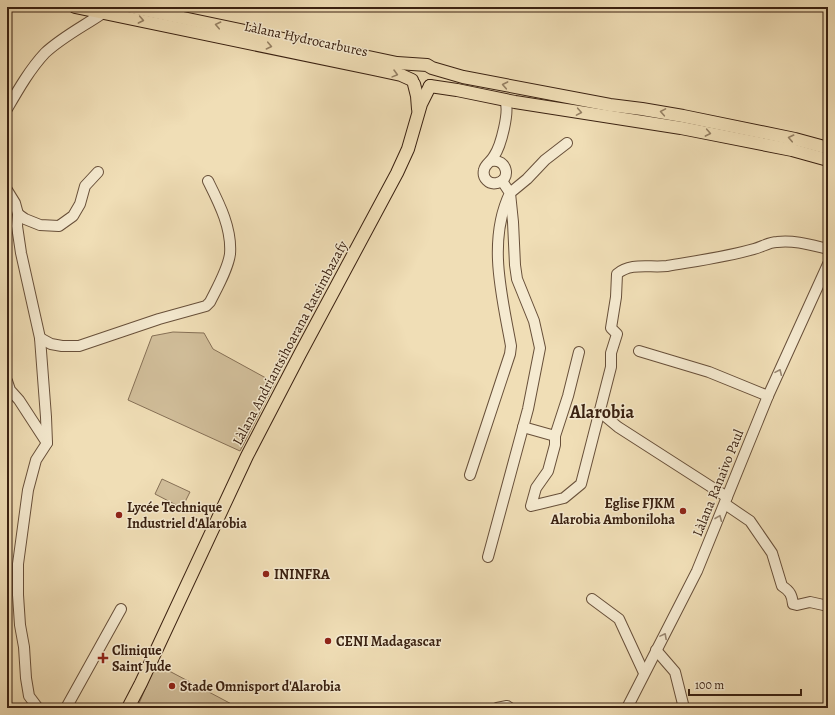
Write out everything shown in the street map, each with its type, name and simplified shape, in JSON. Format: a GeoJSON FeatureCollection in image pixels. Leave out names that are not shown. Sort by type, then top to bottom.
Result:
{"type":"FeatureCollection","features":[{"type":"Feature","properties":{"kind":"main road","name":"Làlana Hydrocarbures"},"geometry":{"type":"LineString","coordinates":[[76,7],[223,36],[395,74],[413,82],[420,88],[430,86],[450,88],[510,101],[681,128],[792,150],[828,160]]}},
{"type":"Feature","properties":{"kind":"main road","name":"Làlana Hydrocarbures"},"geometry":{"type":"LineString","coordinates":[[131,7],[397,63],[426,66],[463,77],[610,105],[683,116],[769,133],[828,148]]}},
{"type":"Feature","properties":{"kind":"main road"},"geometry":{"type":"LineString","coordinates":[[416,120],[417,96],[412,73],[414,69],[426,66],[435,74],[435,79],[430,86]]}},
{"type":"Feature","properties":{"kind":"main road","name":"Làlana Andriantsihoarana Ratsimbazafy"},"geometry":{"type":"LineString","coordinates":[[128,708],[247,456],[397,173],[408,149],[421,104],[430,86]]}},
{"type":"Feature","properties":{"kind":"street"},"geometry":{"type":"LineString","coordinates":[[7,109],[30,72],[46,53],[66,37],[103,13]]}},
{"type":"Feature","properties":{"kind":"street"},"geometry":{"type":"LineString","coordinates":[[510,101],[502,155],[506,175],[502,181],[492,183],[484,176],[484,169],[491,161],[502,139],[507,109],[510,101]]}},
{"type":"Feature","properties":{"kind":"street"},"geometry":{"type":"LineString","coordinates":[[470,475],[510,354],[510,346],[499,282],[498,240],[504,204],[510,193],[527,179],[545,160],[567,143]]}},
{"type":"Feature","properties":{"kind":"street"},"geometry":{"type":"LineString","coordinates":[[491,161],[498,161],[504,165]]}},
{"type":"Feature","properties":{"kind":"street"},"geometry":{"type":"LineString","coordinates":[[18,214],[25,219],[40,225],[59,226],[73,216],[80,204],[85,186],[98,172]]}},
{"type":"Feature","properties":{"kind":"street"},"geometry":{"type":"LineString","coordinates":[[40,338],[51,344],[62,346],[79,346],[159,318],[206,306],[210,302],[226,268],[230,254],[221,206],[208,181]]}},
{"type":"Feature","properties":{"kind":"street"},"geometry":{"type":"LineString","coordinates":[[488,558],[523,427],[540,348],[534,321],[517,279],[515,265],[514,222],[510,193],[502,181]]}},
{"type":"Feature","properties":{"kind":"street"},"geometry":{"type":"LineString","coordinates":[[7,190],[15,204],[18,214],[17,226],[21,253],[40,338],[44,375],[47,443],[36,460],[28,490],[18,564],[20,625],[24,647],[26,678],[29,696],[38,708]]}},
{"type":"Feature","properties":{"kind":"street"},"geometry":{"type":"LineString","coordinates":[[579,352],[568,396],[555,436],[555,445],[548,471],[536,488],[531,506],[564,498],[581,484],[587,456],[612,367],[611,354],[617,334],[611,328],[616,297],[617,274],[623,269],[643,266],[667,266],[674,263],[706,259],[754,249],[775,242],[796,241],[828,249]]}},
{"type":"Feature","properties":{"kind":"street","name":"Làlana Ranaivo Paul"},"geometry":{"type":"LineString","coordinates":[[627,708],[697,571],[768,396],[825,278],[828,264]]}},
{"type":"Feature","properties":{"kind":"street"},"geometry":{"type":"LineString","coordinates":[[639,351],[709,372],[768,396]]}},
{"type":"Feature","properties":{"kind":"street"},"geometry":{"type":"LineString","coordinates":[[8,386],[47,443]]}},
{"type":"Feature","properties":{"kind":"street"},"geometry":{"type":"LineString","coordinates":[[600,412],[618,427],[726,501],[750,521],[772,553],[782,586],[789,590],[792,596],[793,604],[797,605],[810,602],[828,606]]}},
{"type":"Feature","properties":{"kind":"street"},"geometry":{"type":"LineString","coordinates":[[523,427],[555,436]]}},
{"type":"Feature","properties":{"kind":"street"},"geometry":{"type":"LineString","coordinates":[[592,599],[619,620],[644,673]]}},
{"type":"Feature","properties":{"kind":"street"},"geometry":{"type":"LineString","coordinates":[[66,708],[122,609]]}},
{"type":"Feature","properties":{"kind":"street"},"geometry":{"type":"LineString","coordinates":[[656,650],[674,672],[684,708]]}},
{"type":"Feature","properties":{"kind":"street"},"geometry":{"type":"LineString","coordinates":[[497,708],[507,706],[510,708]]}},
{"type":"Feature","properties":{"kind":"shaded area"},"geometry":{"type":"Polygon","coordinates":[[[173,332],[204,333],[213,349],[275,383],[240,451],[128,400],[152,336],[173,332]]]}},
{"type":"Feature","properties":{"kind":"shaded area"},"geometry":{"type":"Polygon","coordinates":[[[162,479],[190,492],[182,508],[155,494],[162,479]]]}},
{"type":"Feature","properties":{"kind":"shaded area","name":"Stade Omnisport d'Alarobia"},"geometry":{"type":"Polygon","coordinates":[[[156,664],[239,708],[137,708],[156,664]]]}},
{"type":"Feature","properties":{"kind":"place","name":"Eglise FJKM Alarobia Amboniloha"},"geometry":{"type":"Point","coordinates":[683,511]}},
{"type":"Feature","properties":{"kind":"place","name":"Lycée Technique Industriel d'Alarobia"},"geometry":{"type":"Point","coordinates":[119,515]}},
{"type":"Feature","properties":{"kind":"place","name":"ININFRA"},"geometry":{"type":"Point","coordinates":[266,574]}},
{"type":"Feature","properties":{"kind":"place","name":"CENI Madagascar"},"geometry":{"type":"Point","coordinates":[328,641]}},
{"type":"Feature","properties":{"kind":"place","name":"Clinique Saint Jude"},"geometry":{"type":"Point","coordinates":[103,658]}},
{"type":"Feature","properties":{"kind":"place","name":"Stade Omnisport d'Alarobia"},"geometry":{"type":"Point","coordinates":[172,686]}},
{"type":"Feature","properties":{"kind":"district","name":"Alarobia"},"geometry":{"type":"Point","coordinates":[602,412]}}]}
